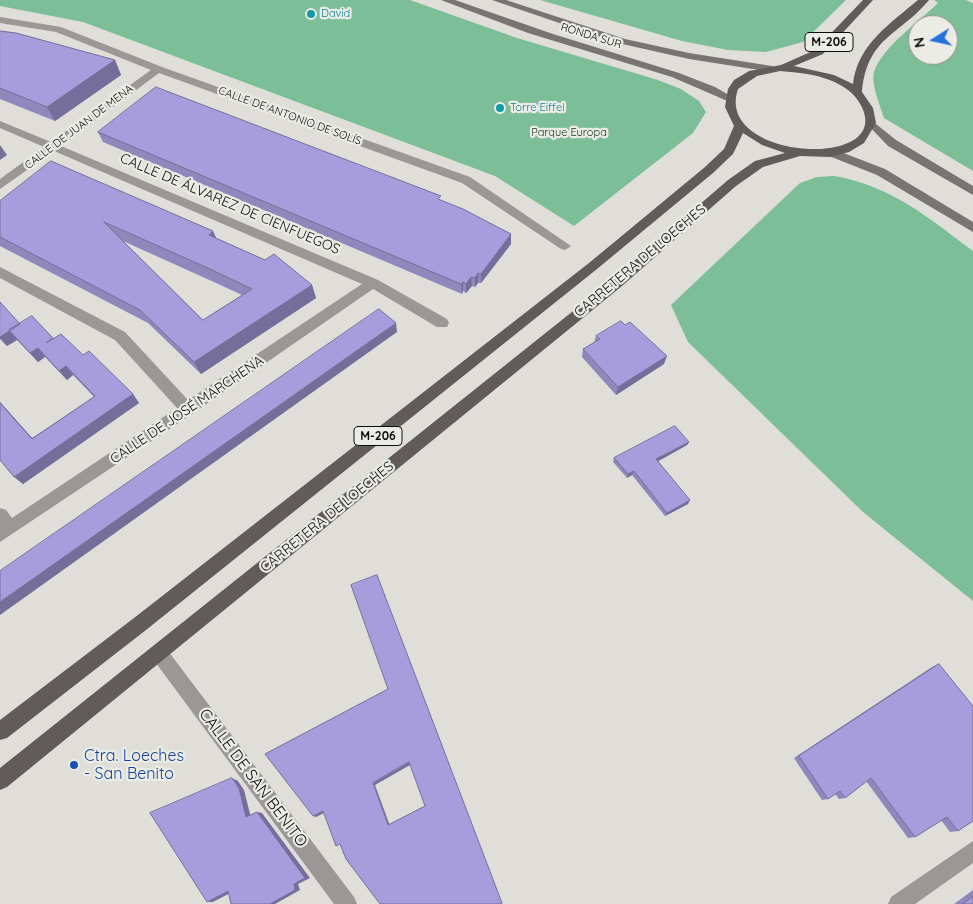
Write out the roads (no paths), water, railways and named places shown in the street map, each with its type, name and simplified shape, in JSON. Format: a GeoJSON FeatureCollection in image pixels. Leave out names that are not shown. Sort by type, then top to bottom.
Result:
{"type":"FeatureCollection","features":[{"type":"Feature","properties":{"kind":"main road","name":"RONDA SUR"},"geometry":{"type":"LineString","coordinates":[[446,0],[528,30],[659,69],[728,98]]}},
{"type":"Feature","properties":{"kind":"main road","name":"RONDA SUR"},"geometry":{"type":"LineString","coordinates":[[497,0],[622,40],[689,56],[776,68]]}},
{"type":"Feature","properties":{"kind":"main road","name":"M-206"},"geometry":{"type":"LineString","coordinates":[[776,68],[797,69],[830,77],[856,93],[868,108],[871,123],[859,142],[833,153],[799,153],[765,143],[740,126],[730,112],[728,98],[734,86],[745,77],[819,52],[868,0]]}},
{"type":"Feature","properties":{"kind":"main road","name":"M-206"},"geometry":{"type":"LineString","coordinates":[[856,93],[862,60],[877,41],[924,0]]}},
{"type":"Feature","properties":{"kind":"main road"},"geometry":{"type":"LineString","coordinates":[[871,123],[892,143],[973,192]]}},
{"type":"Feature","properties":{"kind":"main road","name":"CARRETERA DE LOECHES"},"geometry":{"type":"LineString","coordinates":[[0,731],[147,618],[615,248],[709,170],[729,151],[740,126]]}},
{"type":"Feature","properties":{"kind":"main road","name":"CARRETERA DE LOECHES"},"geometry":{"type":"LineString","coordinates":[[0,780],[616,283],[732,183],[759,164],[799,153]]}},
{"type":"Feature","properties":{"kind":"main road"},"geometry":{"type":"LineString","coordinates":[[833,153],[881,172],[973,228]]}},
{"type":"Feature","properties":{"kind":"street","name":"CALLE DE ANTONIO DE SOLÍS"},"geometry":{"type":"LineString","coordinates":[[0,20],[58,29],[158,69],[466,180],[565,246]]}},
{"type":"Feature","properties":{"kind":"street","name":"CALLE DE JUAN DE MENA"},"geometry":{"type":"LineString","coordinates":[[0,185],[158,69]]}},
{"type":"Feature","properties":{"kind":"street","name":"CALLE DE ÁLVAREZ DE CIENFUEGOS"},"geometry":{"type":"LineString","coordinates":[[0,124],[373,283],[442,324]]}},
{"type":"Feature","properties":{"kind":"street"},"geometry":{"type":"LineString","coordinates":[[0,272],[120,336],[164,382],[187,410]]}},
{"type":"Feature","properties":{"kind":"street","name":"CALLE DE JOSÉ MARCHENA"},"geometry":{"type":"LineString","coordinates":[[3,526],[187,410],[373,283]]}},
{"type":"Feature","properties":{"kind":"street","name":"CALLE DE SAN BENITO"},"geometry":{"type":"LineString","coordinates":[[159,653],[347,904]]}},
{"type":"Feature","properties":{"kind":"street"},"geometry":{"type":"LineString","coordinates":[[898,904],[973,851]]}},
{"type":"Feature","properties":{"kind":"place","name":"David"},"geometry":{"type":"Point","coordinates":[311,14]}},
{"type":"Feature","properties":{"kind":"place","name":"Torre Eiffel"},"geometry":{"type":"Point","coordinates":[500,108]}},
{"type":"Feature","properties":{"kind":"place","name":"Ctra. Loeches - San Benito"},"geometry":{"type":"Point","coordinates":[74,765]}},
{"type":"Feature","properties":{"kind":"park label","name":"Parque Europa"},"geometry":{"type":"Point","coordinates":[569,133]}}]}
